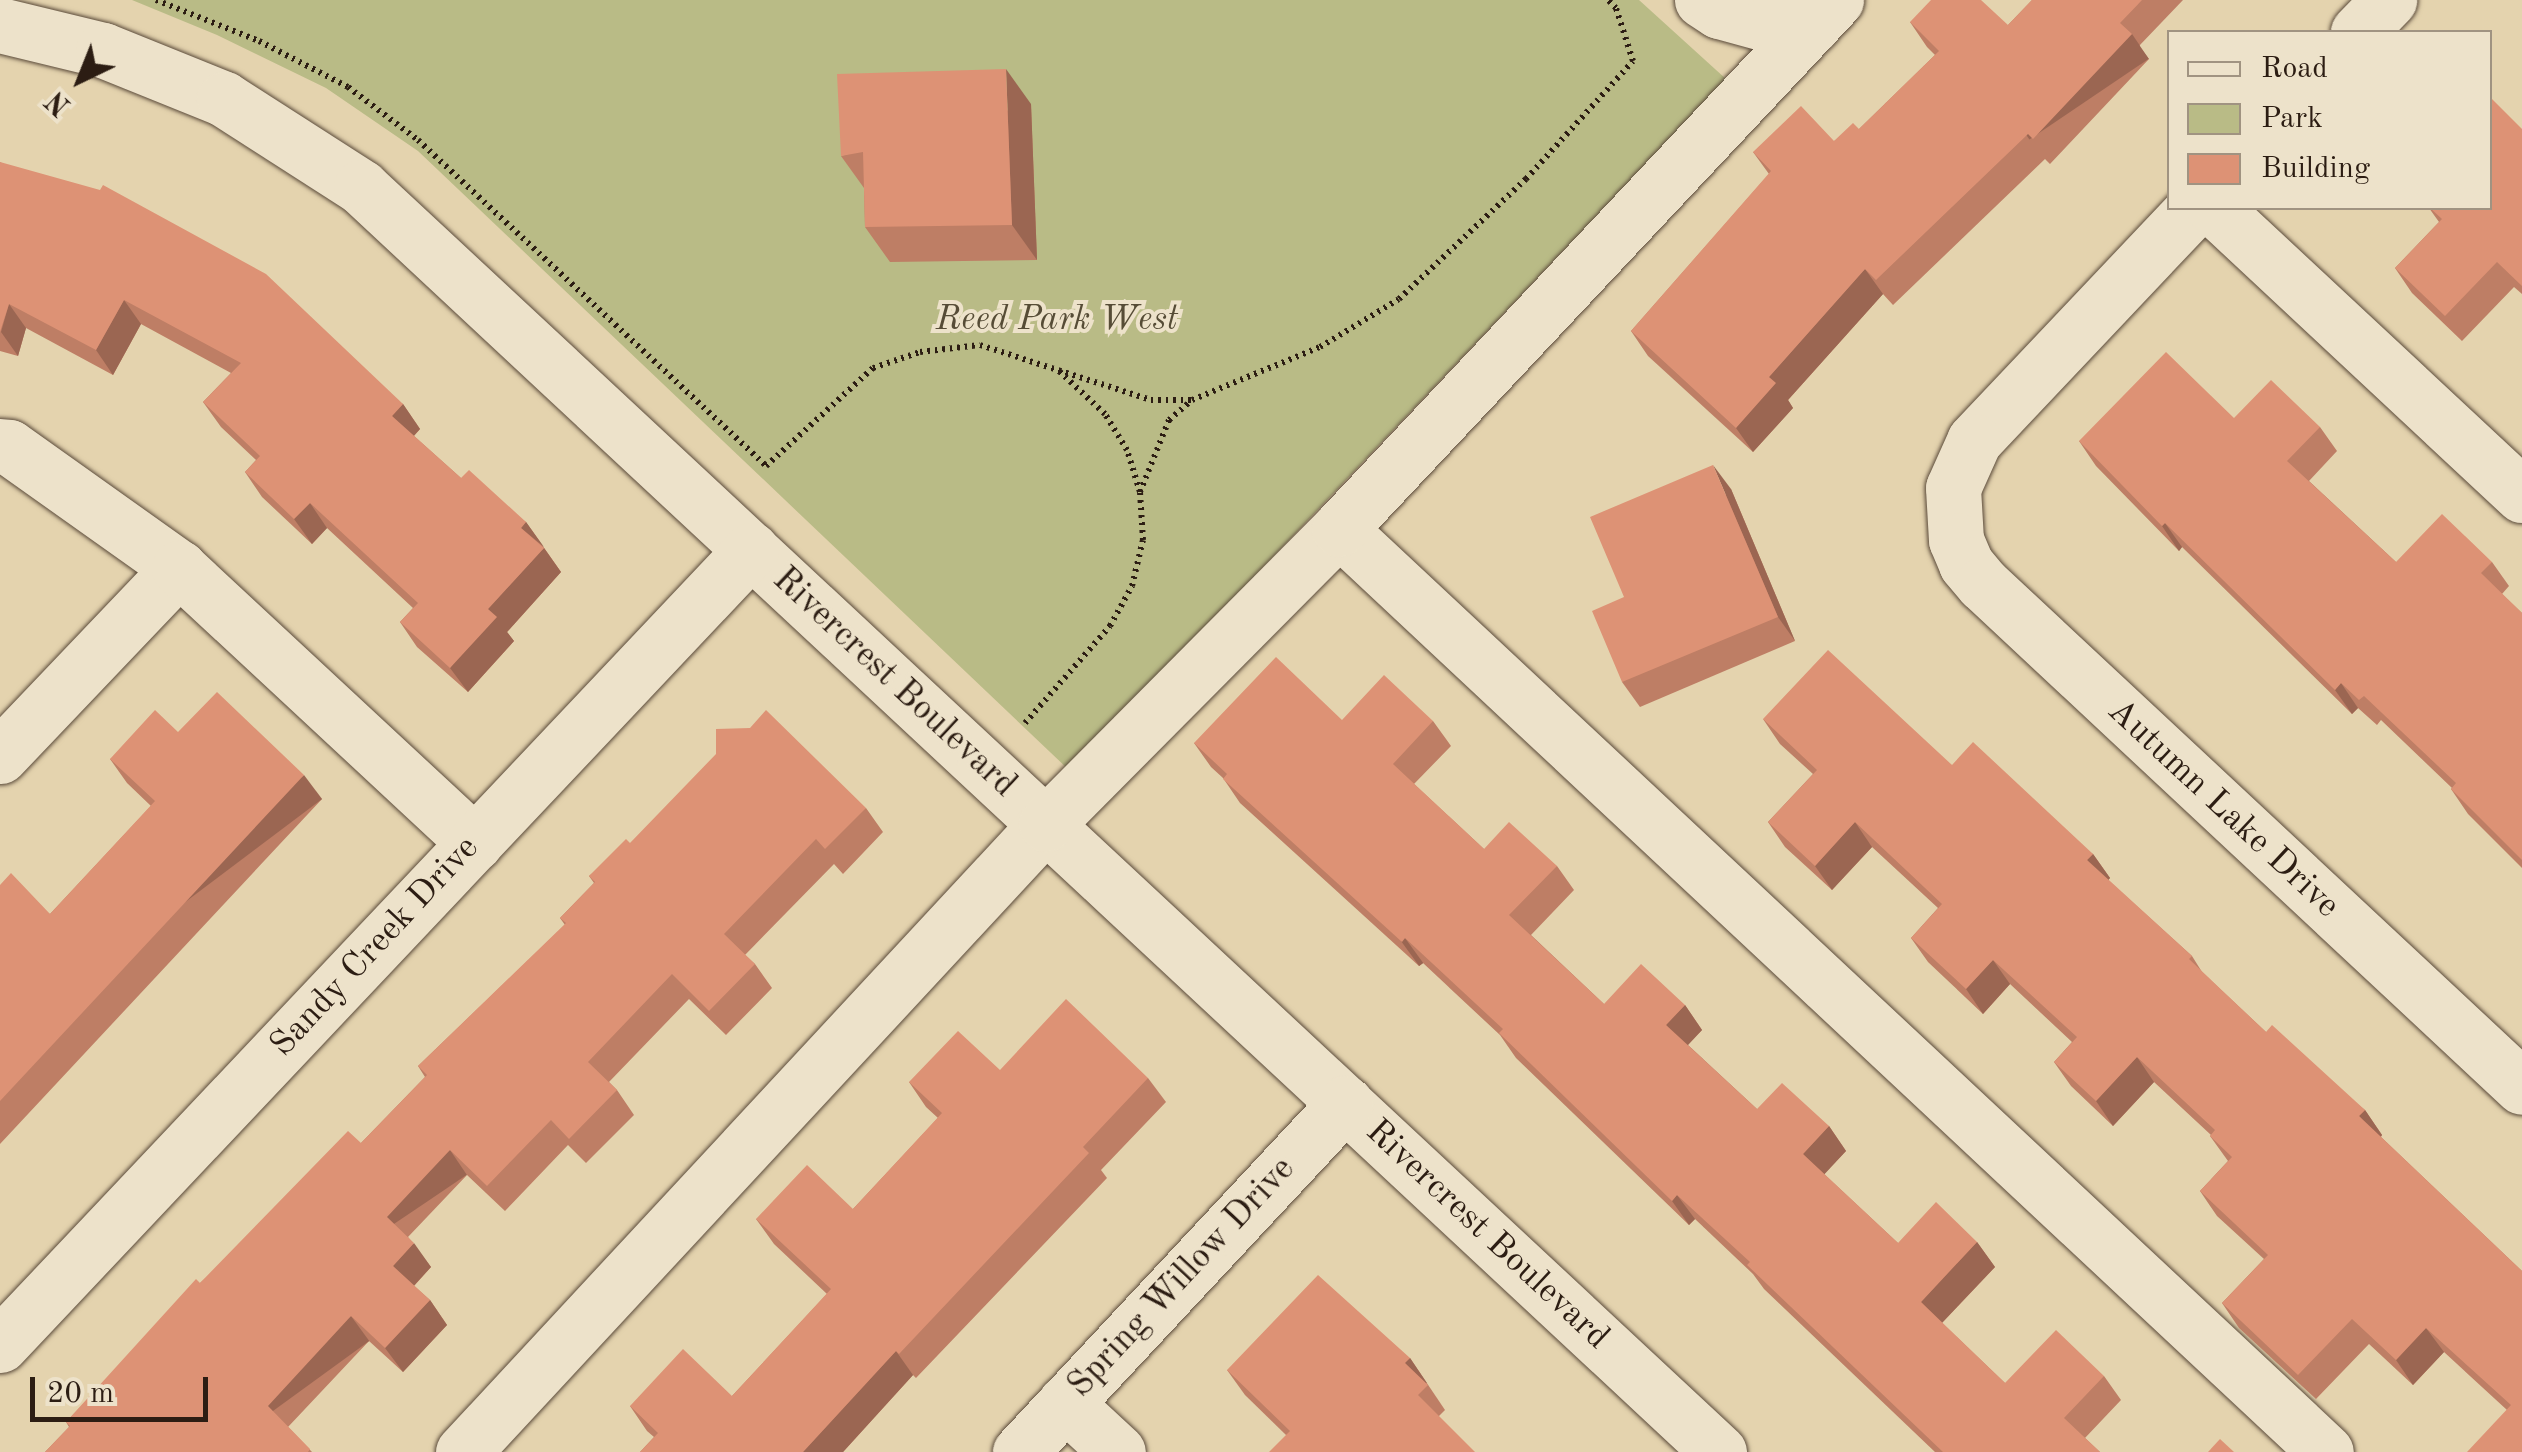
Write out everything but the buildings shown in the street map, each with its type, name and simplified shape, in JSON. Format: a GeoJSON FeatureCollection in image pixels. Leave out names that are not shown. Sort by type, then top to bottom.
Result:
{"type":"FeatureCollection","features":[{"type":"Feature","properties":{"kind":"street"},"geometry":{"type":"LineString","coordinates":[[1702,0],[1719,10],[1767,24],[1824,13]]}},
{"type":"Feature","properties":{"kind":"street"},"geometry":{"type":"LineString","coordinates":[[2360,30],[2389,0]]}},
{"type":"Feature","properties":{"kind":"street"},"geometry":{"type":"LineString","coordinates":[[463,1452],[1046,824],[1339,528],[1824,13]]}},
{"type":"Feature","properties":{"kind":"street","name":"Rivercrest Boulevard"},"geometry":{"type":"LineString","coordinates":[[0,25],[103,50],[224,99],[361,187],[1719,1452]]}},
{"type":"Feature","properties":{"kind":"street","name":"Autumn Lake Drive"},"geometry":{"type":"LineString","coordinates":[[2192,210],[1974,441],[1952,488],[1951,514],[1966,564],[1982,584],[2522,1087]]}},
{"type":"Feature","properties":{"kind":"street"},"geometry":{"type":"LineString","coordinates":[[2216,210],[2522,495]]}},
{"type":"Feature","properties":{"kind":"street"},"geometry":{"type":"LineString","coordinates":[[0,446],[8,447],[178,568],[474,842]]}},
{"type":"Feature","properties":{"kind":"street"},"geometry":{"type":"LineString","coordinates":[[1339,528],[2326,1452]]}},
{"type":"Feature","properties":{"kind":"street","name":"Sandy Creek Drive"},"geometry":{"type":"LineString","coordinates":[[0,1345],[751,550]]}},
{"type":"Feature","properties":{"kind":"street"},"geometry":{"type":"LineString","coordinates":[[0,756],[178,568]]}},
{"type":"Feature","properties":{"kind":"street","name":"Spring Willow Drive"},"geometry":{"type":"LineString","coordinates":[[1020,1452],[1345,1103]]}},
{"type":"Feature","properties":{"kind":"street"},"geometry":{"type":"LineString","coordinates":[[1066,1403],[1118,1452]]}},
{"type":"Feature","properties":{"kind":"path"},"geometry":{"type":"LineString","coordinates":[[156,0],[295,59],[348,87],[404,130],[766,466],[874,368],[920,352],[980,345],[1152,400],[1192,400]]}},
{"type":"Feature","properties":{"kind":"path"},"geometry":{"type":"LineString","coordinates":[[1140,492],[1169,420],[1192,400],[1320,346],[1399,299],[1526,179],[1633,61],[1616,8],[1608,0]]}},
{"type":"Feature","properties":{"kind":"path"},"geometry":{"type":"LineString","coordinates":[[1054,367],[1105,414],[1126,450],[1140,492],[1143,540],[1132,586],[1110,626],[1022,721],[1059,750],[1088,782]]}},
{"type":"Feature","properties":{"kind":"green space","name":"Reed Park West"},"geometry":{"type":"Polygon","coordinates":[[[132,0],[1639,0],[1726,79],[1070,771],[418,151],[326,88],[217,35],[132,0]]]}}]}
